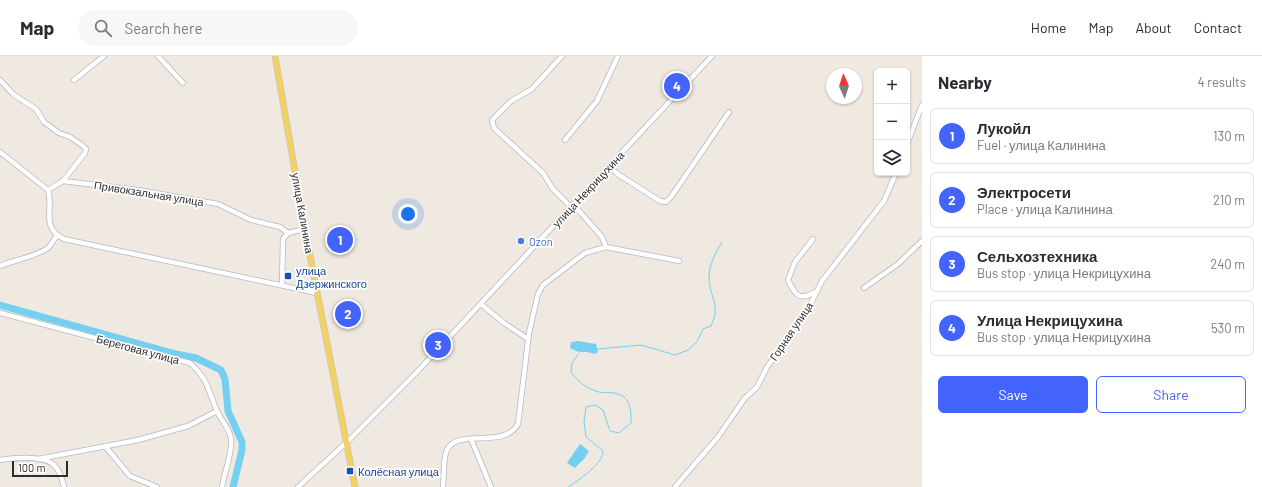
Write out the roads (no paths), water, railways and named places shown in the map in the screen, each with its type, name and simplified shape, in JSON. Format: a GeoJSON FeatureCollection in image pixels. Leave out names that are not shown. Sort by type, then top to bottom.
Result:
{"type":"FeatureCollection","features":[{"type":"Feature","properties":{"kind":"main road","name":"улица Калинина"},"geometry":{"type":"LineString","coordinates":[[275,56],[305,229],[355,487]]}},
{"type":"Feature","properties":{"kind":"street"},"geometry":{"type":"LineString","coordinates":[[74,80],[98,57],[104,56]]}},
{"type":"Feature","properties":{"kind":"street"},"geometry":{"type":"LineString","coordinates":[[158,56],[183,83]]}},
{"type":"Feature","properties":{"kind":"street"},"geometry":{"type":"LineString","coordinates":[[562,56],[532,89],[512,102],[492,120],[494,128],[543,173],[552,190],[572,206],[602,237],[606,247]]}},
{"type":"Feature","properties":{"kind":"street"},"geometry":{"type":"LineString","coordinates":[[565,140],[597,101],[618,56]]}},
{"type":"Feature","properties":{"kind":"street","name":"улица Некрицухина"},"geometry":{"type":"LineString","coordinates":[[298,487],[347,442],[415,374],[712,56]]}},
{"type":"Feature","properties":{"kind":"street"},"geometry":{"type":"LineString","coordinates":[[0,80],[14,95],[36,109],[44,122],[59,134],[70,137],[86,149],[85,153],[62,181],[48,190]]}},
{"type":"Feature","properties":{"kind":"street"},"geometry":{"type":"LineString","coordinates":[[909,140],[922,105]]}},
{"type":"Feature","properties":{"kind":"street"},"geometry":{"type":"LineString","coordinates":[[610,165],[616,173],[660,201],[666,202],[671,197],[729,112]]}},
{"type":"Feature","properties":{"kind":"street"},"geometry":{"type":"LineString","coordinates":[[0,152],[48,190],[50,197],[49,218],[51,228],[57,236],[64,239],[317,293]]}},
{"type":"Feature","properties":{"kind":"street","name":"Горная улица"},"geometry":{"type":"LineString","coordinates":[[675,487],[718,437],[745,398],[757,387],[767,367],[808,309],[822,281],[841,254],[884,201],[895,176]]}},
{"type":"Feature","properties":{"kind":"street","name":"Привокзальная улица"},"geometry":{"type":"LineString","coordinates":[[62,181],[193,198],[218,204],[250,220],[280,227],[288,233]]}},
{"type":"Feature","properties":{"kind":"street"},"geometry":{"type":"LineString","coordinates":[[282,285],[283,239],[288,233],[305,229]]}},
{"type":"Feature","properties":{"kind":"street"},"geometry":{"type":"LineString","coordinates":[[0,266],[8,262],[16,262],[48,248],[53,239],[57,236]]}},
{"type":"Feature","properties":{"kind":"street"},"geometry":{"type":"LineString","coordinates":[[813,239],[794,262],[788,280],[793,291],[799,296],[806,297],[817,291]]}},
{"type":"Feature","properties":{"kind":"street"},"geometry":{"type":"LineString","coordinates":[[864,288],[898,264],[922,241]]}},
{"type":"Feature","properties":{"kind":"street"},"geometry":{"type":"LineString","coordinates":[[443,487],[446,450],[453,443],[471,439],[506,436],[514,432],[518,424],[528,339],[538,294],[543,285],[585,254],[606,247],[679,261]]}},
{"type":"Feature","properties":{"kind":"street"},"geometry":{"type":"LineString","coordinates":[[482,304],[504,323],[528,339]]}},
{"type":"Feature","properties":{"kind":"street","name":"Береговая улица"},"geometry":{"type":"LineString","coordinates":[[0,313],[190,363],[200,372],[204,379],[211,392],[217,411],[231,439],[230,452],[222,487]]}},
{"type":"Feature","properties":{"kind":"street"},"geometry":{"type":"LineString","coordinates":[[0,460],[17,458],[38,459],[138,440],[188,426],[217,411]]}},
{"type":"Feature","properties":{"kind":"street"},"geometry":{"type":"LineString","coordinates":[[471,439],[491,487]]}},
{"type":"Feature","properties":{"kind":"street"},"geometry":{"type":"LineString","coordinates":[[105,446],[130,476],[157,487]]}},
{"type":"Feature","properties":{"kind":"street"},"geometry":{"type":"LineString","coordinates":[[38,459],[54,465],[61,474],[64,487]]}},
{"type":"Feature","properties":{"kind":"water"},"geometry":{"type":"Polygon","coordinates":[[[578,341],[596,344],[598,352],[595,354],[580,352],[570,348],[571,342],[578,341]]]}},
{"type":"Feature","properties":{"kind":"water"},"geometry":{"type":"Polygon","coordinates":[[[580,444],[589,451],[585,458],[575,468],[567,463],[580,444]]]}},
{"type":"Feature","properties":{"kind":"waterway"},"geometry":{"type":"LineString","coordinates":[[597,349],[641,345],[675,355],[688,350],[697,342],[703,329],[711,326],[714,319],[715,307],[709,273],[713,259],[722,242]]}},
{"type":"Feature","properties":{"kind":"waterway"},"geometry":{"type":"LineString","coordinates":[[0,305],[176,354],[196,358],[221,370],[225,379],[228,411],[242,442],[242,450],[233,487]]}},
{"type":"Feature","properties":{"kind":"waterway"},"geometry":{"type":"LineString","coordinates":[[568,487],[590,471],[602,456],[603,451],[586,437],[584,421],[586,407],[595,405],[603,410],[610,431],[619,433],[631,423],[630,410],[626,399],[615,393],[598,392],[588,388],[571,372],[572,363],[579,353]]}},
{"type":"Feature","properties":{"kind":"place","name":"Улица Некрицухина"},"geometry":{"type":"Point","coordinates":[677,86]}},
{"type":"Feature","properties":{"kind":"place","name":"Лукойл"},"geometry":{"type":"Point","coordinates":[340,240]}},
{"type":"Feature","properties":{"kind":"place","name":"Ozon"},"geometry":{"type":"Point","coordinates":[521,241]}},
{"type":"Feature","properties":{"kind":"place","name":"улица Дзержинского"},"geometry":{"type":"Point","coordinates":[288,276]}},
{"type":"Feature","properties":{"kind":"place","name":"Электросети"},"geometry":{"type":"Point","coordinates":[348,314]}},
{"type":"Feature","properties":{"kind":"place","name":"Сельхозтехника"},"geometry":{"type":"Point","coordinates":[438,345]}},
{"type":"Feature","properties":{"kind":"place","name":"Колёсная улица"},"geometry":{"type":"Point","coordinates":[350,471]}}]}
